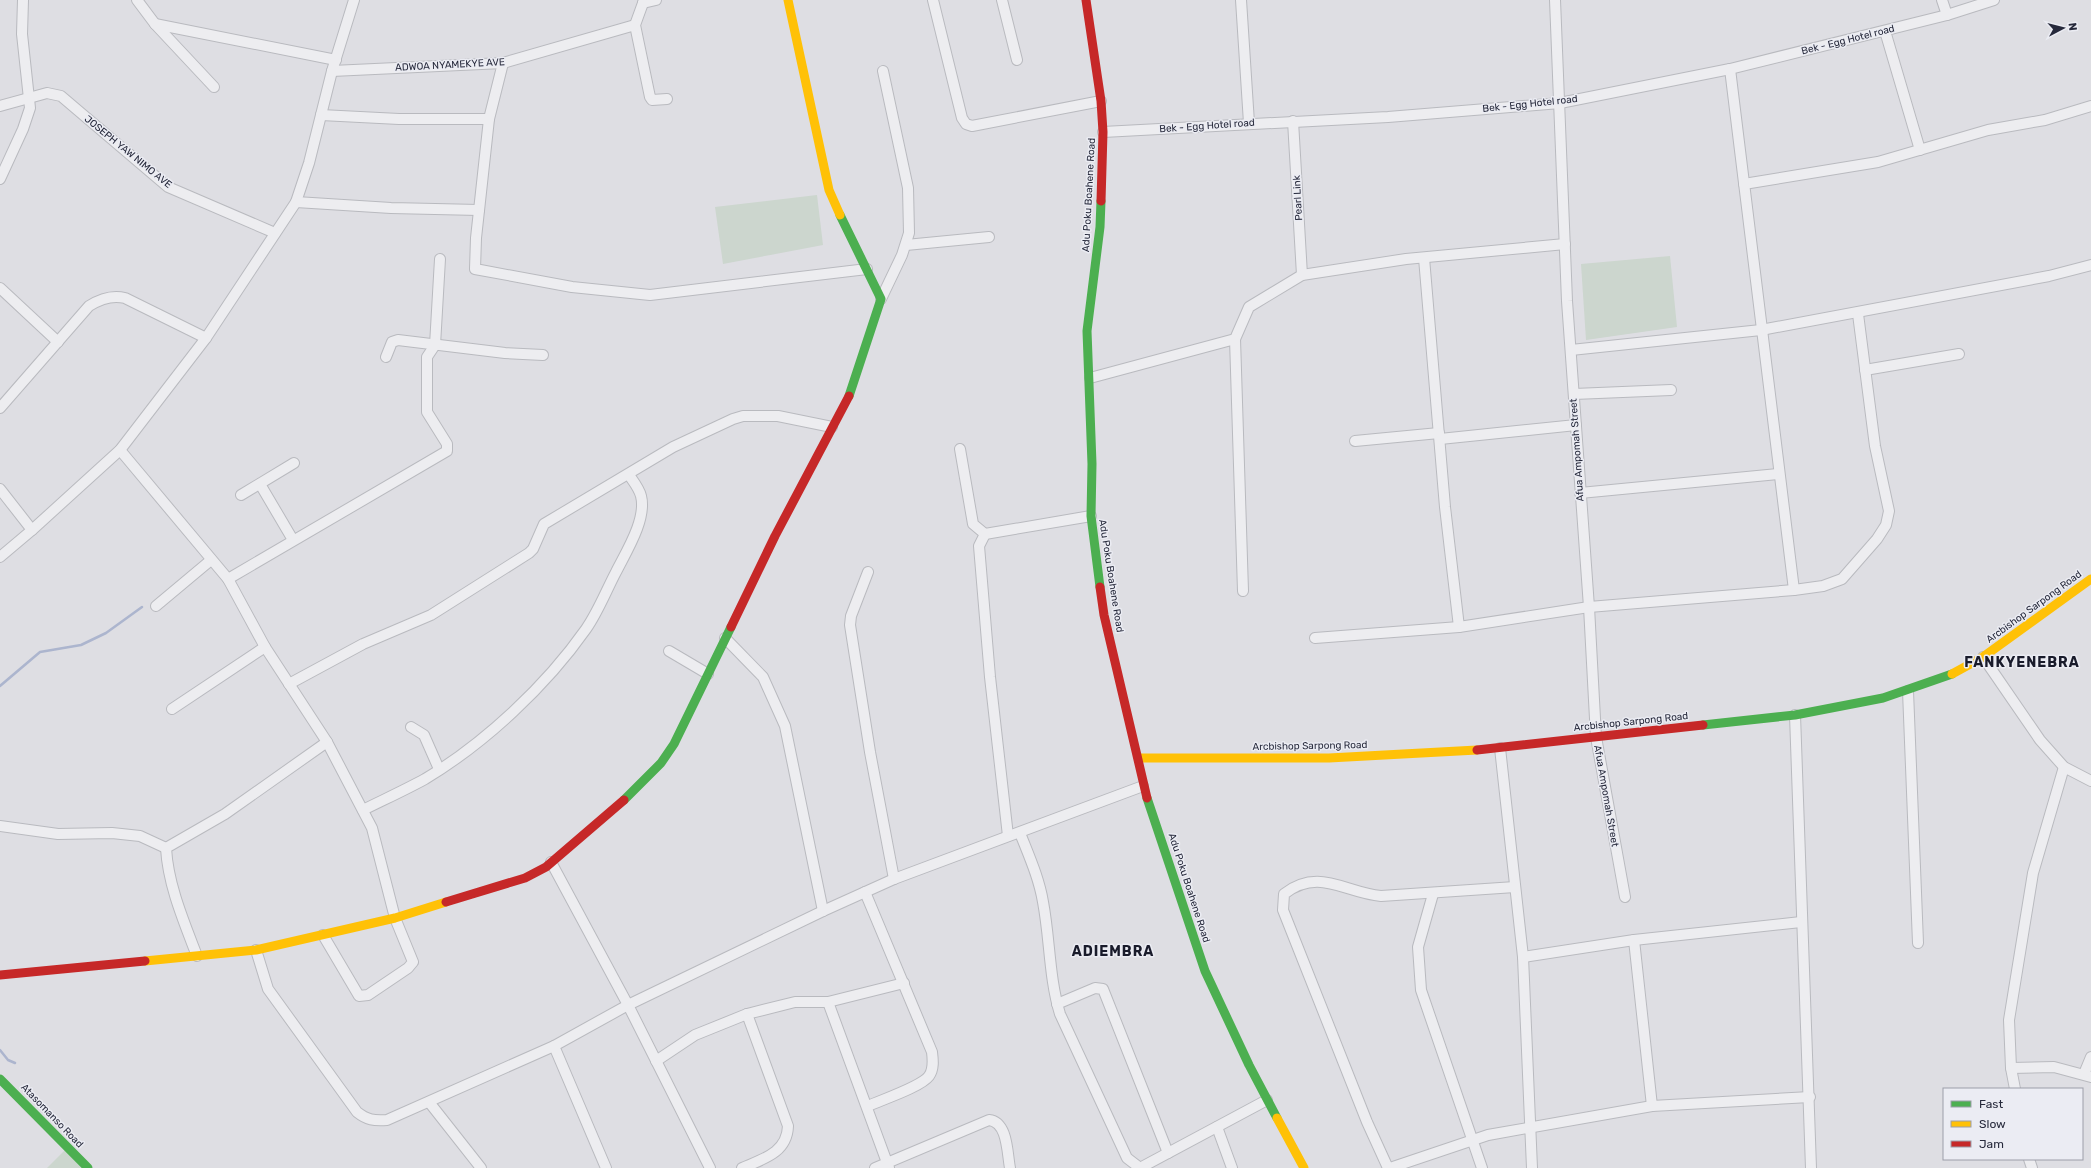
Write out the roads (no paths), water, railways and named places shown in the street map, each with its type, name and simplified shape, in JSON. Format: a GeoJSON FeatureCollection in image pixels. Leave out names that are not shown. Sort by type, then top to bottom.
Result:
{"type":"FeatureCollection","features":[{"type":"Feature","properties":{"kind":"street"},"geometry":{"type":"LineString","coordinates":[[0,179],[23,129],[30,108],[22,34],[23,0]]}},
{"type":"Feature","properties":{"kind":"street"},"geometry":{"type":"LineString","coordinates":[[137,0],[155,24],[214,88]]}},
{"type":"Feature","properties":{"kind":"street"},"geometry":{"type":"LineString","coordinates":[[0,557],[120,450],[206,338],[296,202],[309,163],[332,71],[354,0]]}},
{"type":"Feature","properties":{"kind":"street"},"geometry":{"type":"LineString","coordinates":[[656,0],[643,1],[635,25],[650,97],[652,100],[667,99]]}},
{"type":"Feature","properties":{"kind":"street"},"geometry":{"type":"LineString","coordinates":[[788,0],[830,190],[836,208],[868,269],[881,299]]}},
{"type":"Feature","properties":{"kind":"street"},"geometry":{"type":"LineString","coordinates":[[933,0],[962,118],[966,124],[972,126],[1101,100]]}},
{"type":"Feature","properties":{"kind":"street"},"geometry":{"type":"LineString","coordinates":[[1002,0],[1017,60]]}},
{"type":"Feature","properties":{"kind":"street","name":"Adu Poku Boahene Road"},"geometry":{"type":"LineString","coordinates":[[1086,0],[1101,100],[1103,132],[1100,227],[1086,331],[1090,378],[1092,464],[1091,516],[1104,615],[1139,758],[1143,786],[1205,971],[1226,1020],[1304,1168]]}},
{"type":"Feature","properties":{"kind":"street"},"geometry":{"type":"LineString","coordinates":[[1241,0],[1249,123]]}},
{"type":"Feature","properties":{"kind":"street","name":"Afua Ampomah Street"},"geometry":{"type":"LineString","coordinates":[[1555,0],[1565,244],[1596,737],[1625,897]]}},
{"type":"Feature","properties":{"kind":"street"},"geometry":{"type":"LineString","coordinates":[[1942,0],[1948,15]]}},
{"type":"Feature","properties":{"kind":"street","name":"Bek - Egg Hotel road"},"geometry":{"type":"LineString","coordinates":[[1103,132],[1395,116],[1560,103],[1730,69],[1948,15],[1994,0]]}},
{"type":"Feature","properties":{"kind":"street"},"geometry":{"type":"LineString","coordinates":[[155,24],[336,60]]}},
{"type":"Feature","properties":{"kind":"street","name":"ADWOA NYAMEKYE AVE"},"geometry":{"type":"LineString","coordinates":[[332,71],[503,63],[635,25]]}},
{"type":"Feature","properties":{"kind":"street"},"geometry":{"type":"LineString","coordinates":[[1885,31],[1920,150]]}},
{"type":"Feature","properties":{"kind":"street"},"geometry":{"type":"LineString","coordinates":[[503,63],[490,119],[479,210],[475,270],[572,287],[650,295],[868,269]]}},
{"type":"Feature","properties":{"kind":"street"},"geometry":{"type":"LineString","coordinates":[[1730,69],[1778,474],[1794,590]]}},
{"type":"Feature","properties":{"kind":"street"},"geometry":{"type":"LineString","coordinates":[[0,974],[256,950],[395,918],[525,878],[536,873],[552,862],[615,810],[661,763],[674,744],[775,536],[852,390],[881,299],[906,245],[909,233],[908,188],[883,71]]}},
{"type":"Feature","properties":{"kind":"street","name":"JOSEPH YAW NIMO AVE"},"geometry":{"type":"LineString","coordinates":[[0,106],[9,105],[28,97],[47,93],[61,96],[168,187],[275,233]]}},
{"type":"Feature","properties":{"kind":"street"},"geometry":{"type":"LineString","coordinates":[[1744,184],[1872,163],[1988,130],[2045,120],[2091,106]]}},
{"type":"Feature","properties":{"kind":"street"},"geometry":{"type":"LineString","coordinates":[[321,115],[399,119],[490,119]]}},
{"type":"Feature","properties":{"kind":"street","name":"Pearl Link"},"geometry":{"type":"LineString","coordinates":[[1293,121],[1302,275]]}},
{"type":"Feature","properties":{"kind":"street"},"geometry":{"type":"LineString","coordinates":[[296,202],[392,208],[479,210]]}},
{"type":"Feature","properties":{"kind":"street"},"geometry":{"type":"LineString","coordinates":[[906,245],[989,237]]}},
{"type":"Feature","properties":{"kind":"street"},"geometry":{"type":"LineString","coordinates":[[1243,591],[1235,339],[1249,307],[1302,275],[1424,258],[1565,244]]}},
{"type":"Feature","properties":{"kind":"street"},"geometry":{"type":"LineString","coordinates":[[1424,258],[1439,436],[1459,627]]}},
{"type":"Feature","properties":{"kind":"street"},"geometry":{"type":"LineString","coordinates":[[228,579],[293,540],[445,454],[447,444],[427,412],[427,357],[435,345],[440,259]]}},
{"type":"Feature","properties":{"kind":"street"},"geometry":{"type":"LineString","coordinates":[[1571,350],[1761,330],[1858,314],[2048,276],[2091,265]]}},
{"type":"Feature","properties":{"kind":"street"},"geometry":{"type":"LineString","coordinates":[[0,288],[58,342]]}},
{"type":"Feature","properties":{"kind":"street"},"geometry":{"type":"LineString","coordinates":[[0,408],[89,306],[96,302],[119,297],[206,338]]}},
{"type":"Feature","properties":{"kind":"street"},"geometry":{"type":"LineString","coordinates":[[1315,638],[1459,627],[1589,607],[1794,590],[1823,586],[1842,579],[1877,539],[1886,525],[1889,511],[1875,446],[1858,314]]}},
{"type":"Feature","properties":{"kind":"street"},"geometry":{"type":"LineString","coordinates":[[1090,378],[1235,339]]}},
{"type":"Feature","properties":{"kind":"street"},"geometry":{"type":"LineString","coordinates":[[386,357],[392,342],[395,340],[505,354],[542,355]]}},
{"type":"Feature","properties":{"kind":"street"},"geometry":{"type":"LineString","coordinates":[[1865,370],[1959,354]]}},
{"type":"Feature","properties":{"kind":"street"},"geometry":{"type":"LineString","coordinates":[[1574,394],[1671,390]]}},
{"type":"Feature","properties":{"kind":"street"},"geometry":{"type":"LineString","coordinates":[[289,684],[363,644],[431,615],[533,549],[544,524],[629,475],[673,447],[733,419],[743,416],[778,416],[832,427]]}},
{"type":"Feature","properties":{"kind":"street"},"geometry":{"type":"LineString","coordinates":[[1354,441],[1576,425]]}},
{"type":"Feature","properties":{"kind":"street"},"geometry":{"type":"LineString","coordinates":[[960,449],[973,524],[985,534],[1091,516]]}},
{"type":"Feature","properties":{"kind":"street"},"geometry":{"type":"LineString","coordinates":[[120,450],[228,579],[265,647],[327,742],[363,810],[377,844],[395,918],[412,958],[411,966],[364,996],[359,996],[323,935]]}},
{"type":"Feature","properties":{"kind":"street"},"geometry":{"type":"LineString","coordinates":[[241,495],[294,463]]}},
{"type":"Feature","properties":{"kind":"street"},"geometry":{"type":"LineString","coordinates":[[1580,493],[1778,474]]}},
{"type":"Feature","properties":{"kind":"street"},"geometry":{"type":"LineString","coordinates":[[363,810],[424,779],[464,754],[517,707],[553,671],[587,628],[633,539],[642,508],[641,493],[629,475]]}},
{"type":"Feature","properties":{"kind":"street"},"geometry":{"type":"LineString","coordinates":[[260,484],[293,540]]}},
{"type":"Feature","properties":{"kind":"street"},"geometry":{"type":"LineString","coordinates":[[0,489],[32,530]]}},
{"type":"Feature","properties":{"kind":"street"},"geometry":{"type":"LineString","coordinates":[[985,534],[979,546],[990,677],[1008,836]]}},
{"type":"Feature","properties":{"kind":"street"},"geometry":{"type":"LineString","coordinates":[[156,606],[211,560]]}},
{"type":"Feature","properties":{"kind":"street"},"geometry":{"type":"LineString","coordinates":[[868,572],[850,621],[870,752],[894,879]]}},
{"type":"Feature","properties":{"kind":"street","name":"Arcbishop Sarpong Road"},"geometry":{"type":"LineString","coordinates":[[1139,758],[1329,758],[1500,748],[1795,715],[1883,698],[1908,691],[1957,672],[1983,657],[2091,579]]}},
{"type":"Feature","properties":{"kind":"street"},"geometry":{"type":"LineString","coordinates":[[725,638],[762,677],[785,726],[823,911]]}},
{"type":"Feature","properties":{"kind":"street"},"geometry":{"type":"LineString","coordinates":[[172,709],[265,647]]}},
{"type":"Feature","properties":{"kind":"street"},"geometry":{"type":"LineString","coordinates":[[669,651],[708,674]]}},
{"type":"Feature","properties":{"kind":"street"},"geometry":{"type":"LineString","coordinates":[[1983,657],[2031,729],[2064,767],[2091,781]]}},
{"type":"Feature","properties":{"kind":"street"},"geometry":{"type":"LineString","coordinates":[[1908,691],[1918,943]]}},
{"type":"Feature","properties":{"kind":"street"},"geometry":{"type":"LineString","coordinates":[[1795,715],[1801,922],[1810,1097],[1811,1168]]}},
{"type":"Feature","properties":{"kind":"street"},"geometry":{"type":"LineString","coordinates":[[411,727],[424,735],[439,769]]}},
{"type":"Feature","properties":{"kind":"street"},"geometry":{"type":"LineString","coordinates":[[166,848],[225,814],[327,742]]}},
{"type":"Feature","properties":{"kind":"street"},"geometry":{"type":"LineString","coordinates":[[1500,748],[1523,957],[1529,1127],[1532,1168]]}},
{"type":"Feature","properties":{"kind":"street"},"geometry":{"type":"LineString","coordinates":[[2015,1088],[2011,1068],[2009,1020],[2033,873],[2064,767]]}},
{"type":"Feature","properties":{"kind":"street"},"geometry":{"type":"LineString","coordinates":[[256,950],[268,989],[357,1112],[365,1118],[374,1121],[387,1120],[554,1046],[628,1005],[823,911],[894,879],[1143,786]]}},
{"type":"Feature","properties":{"kind":"street"},"geometry":{"type":"LineString","coordinates":[[0,826],[58,834],[112,834],[140,836],[166,848]]}},
{"type":"Feature","properties":{"kind":"street"},"geometry":{"type":"LineString","coordinates":[[1020,833],[1039,883],[1044,903],[1057,1004],[1127,1158],[1140,1168],[1267,1100]]}},
{"type":"Feature","properties":{"kind":"street"},"geometry":{"type":"LineString","coordinates":[[166,848],[168,866],[177,901],[197,956]]}},
{"type":"Feature","properties":{"kind":"street"},"geometry":{"type":"LineString","coordinates":[[552,862],[628,1005],[710,1168]]}},
{"type":"Feature","properties":{"kind":"street"},"geometry":{"type":"LineString","coordinates":[[1515,887],[1433,894],[1381,896],[1369,895],[1324,881],[1309,882],[1288,892],[1283,899],[1283,910],[1364,1114],[1389,1168],[1488,1135],[1652,1106],[1810,1097]]}},
{"type":"Feature","properties":{"kind":"street"},"geometry":{"type":"LineString","coordinates":[[865,892],[932,1052],[933,1061],[931,1072],[928,1077],[920,1083],[868,1106]]}},
{"type":"Feature","properties":{"kind":"street"},"geometry":{"type":"LineString","coordinates":[[1433,894],[1418,947],[1420,990],[1482,1168]]}},
{"type":"Feature","properties":{"kind":"street"},"geometry":{"type":"LineString","coordinates":[[1523,957],[1634,940],[1801,922]]}},
{"type":"Feature","properties":{"kind":"street"},"geometry":{"type":"LineString","coordinates":[[1634,940],[1652,1106]]}},
{"type":"Feature","properties":{"kind":"street"},"geometry":{"type":"LineString","coordinates":[[656,1061],[695,1035],[746,1014],[795,1002],[828,1002],[904,983]]}},
{"type":"Feature","properties":{"kind":"street"},"geometry":{"type":"LineString","coordinates":[[1057,1004],[1095,988],[1103,989],[1168,1153]]}},
{"type":"Feature","properties":{"kind":"street"},"geometry":{"type":"LineString","coordinates":[[828,1002],[868,1106],[888,1165]]}},
{"type":"Feature","properties":{"kind":"street"},"geometry":{"type":"LineString","coordinates":[[742,1168],[771,1155],[781,1148],[788,1135],[788,1126],[746,1014]]}},
{"type":"Feature","properties":{"kind":"street"},"geometry":{"type":"LineString","coordinates":[[554,1046],[606,1168]]}},
{"type":"Feature","properties":{"kind":"street"},"geometry":{"type":"LineString","coordinates":[[2011,1068],[2054,1067],[2088,1075],[2091,1057]]}},
{"type":"Feature","properties":{"kind":"street","name":"Atasomanso Road"},"geometry":{"type":"LineString","coordinates":[[0,1079],[88,1168]]}},
{"type":"Feature","properties":{"kind":"street"},"geometry":{"type":"LineString","coordinates":[[429,1102],[481,1168]]}},
{"type":"Feature","properties":{"kind":"street"},"geometry":{"type":"LineString","coordinates":[[876,1168],[888,1165],[989,1120],[994,1120],[1002,1127],[1010,1168]]}},
{"type":"Feature","properties":{"kind":"street"},"geometry":{"type":"LineString","coordinates":[[1217,1127],[1232,1168]]}},
{"type":"Feature","properties":{"kind":"waterway"},"geometry":{"type":"LineString","coordinates":[[0,686],[40,652],[81,645],[106,633],[142,607]]}},
{"type":"Feature","properties":{"kind":"waterway"},"geometry":{"type":"LineString","coordinates":[[0,1050],[8,1060],[15,1063]]}},
{"type":"Feature","properties":{"kind":"district","name":"FANKYENEBRA"},"geometry":{"type":"Point","coordinates":[2022,662]}},
{"type":"Feature","properties":{"kind":"district","name":"ADIEMBRA"},"geometry":{"type":"Point","coordinates":[1113,951]}}]}
